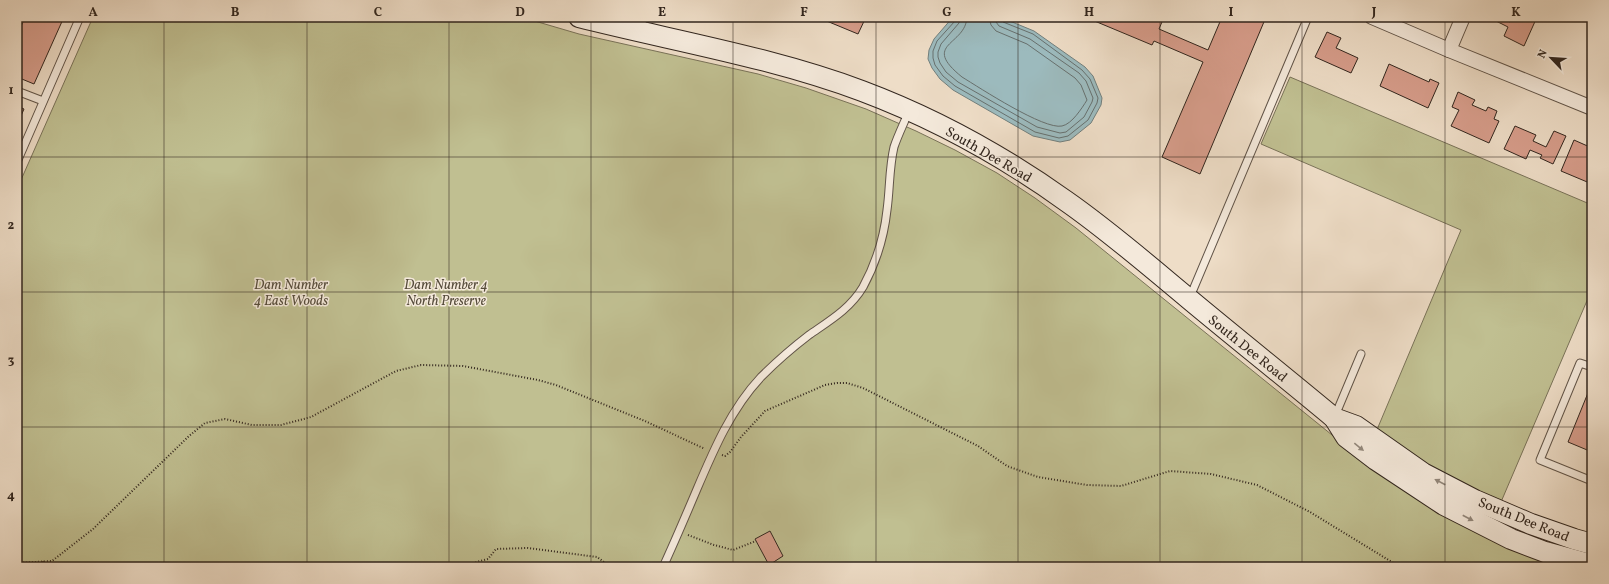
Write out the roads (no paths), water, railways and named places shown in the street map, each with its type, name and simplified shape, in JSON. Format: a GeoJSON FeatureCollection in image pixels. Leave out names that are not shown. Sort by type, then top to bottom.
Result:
{"type":"FeatureCollection","features":[{"type":"Feature","properties":{"kind":"main road","name":"South Dee Road"},"geometry":{"type":"LineString","coordinates":[[579,17],[641,24],[806,72],[863,91],[909,111],[962,137],[1023,172],[1054,192],[1112,236],[1334,418],[1346,437],[1376,460],[1444,505],[1511,539],[1545,552],[1592,566]]}},
{"type":"Feature","properties":{"kind":"main road","name":"South Dee Road"},"geometry":{"type":"LineString","coordinates":[[1334,418],[1356,426],[1423,473],[1475,500],[1531,524],[1592,544]]}},
{"type":"Feature","properties":{"kind":"street"},"geometry":{"type":"LineString","coordinates":[[1372,17],[1592,108]]}},
{"type":"Feature","properties":{"kind":"street"},"geometry":{"type":"LineString","coordinates":[[1449,50],[1464,17]]}},
{"type":"Feature","properties":{"kind":"lane"},"geometry":{"type":"LineString","coordinates":[[17,162],[80,17]]}},
{"type":"Feature","properties":{"kind":"lane"},"geometry":{"type":"LineString","coordinates":[[1189,299],[1308,17]]}},
{"type":"Feature","properties":{"kind":"lane"},"geometry":{"type":"LineString","coordinates":[[17,91],[43,102]]}},
{"type":"Feature","properties":{"kind":"lane"},"geometry":{"type":"LineString","coordinates":[[663,567],[710,459],[730,418],[745,396],[790,350],[828,323],[852,301],[861,290],[878,256],[884,236],[894,147],[909,111]]}},
{"type":"Feature","properties":{"kind":"lane"},"geometry":{"type":"LineString","coordinates":[[1334,418],[1361,354]]}},
{"type":"Feature","properties":{"kind":"lane"},"geometry":{"type":"LineString","coordinates":[[1592,367],[1580,362],[1540,460],[1592,482]]}},
{"type":"Feature","properties":{"kind":"water"},"geometry":{"type":"Polygon","coordinates":[[[953,17],[1000,17],[1034,31],[1085,67],[1093,76],[1102,98],[1101,105],[1091,123],[1070,140],[1060,142],[1033,136],[953,90],[940,79],[932,68],[928,59],[929,50],[934,39],[953,17]]]}},
{"type":"Feature","properties":{"kind":"park label","name":"Dam Number 4 East Woods"},"geometry":{"type":"Point","coordinates":[291,292]}},
{"type":"Feature","properties":{"kind":"park label","name":"Dam Number 4 North Preserve"},"geometry":{"type":"Point","coordinates":[446,292]}}]}
